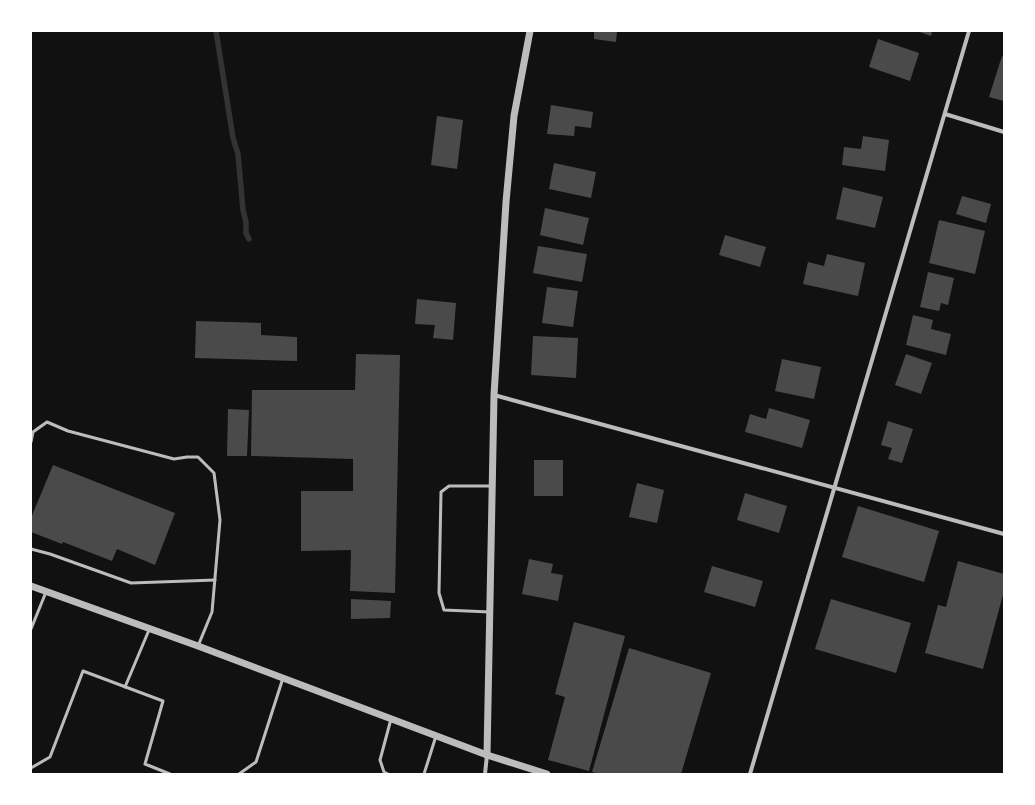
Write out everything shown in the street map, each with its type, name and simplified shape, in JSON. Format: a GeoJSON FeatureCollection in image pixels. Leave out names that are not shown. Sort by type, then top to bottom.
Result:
{"type":"FeatureCollection","features":[{"type":"Feature","properties":{"kind":"street"},"geometry":{"type":"LineString","coordinates":[[485,774],[487,755],[494,395],[506,202],[514,116],[530,31]]}},
{"type":"Feature","properties":{"kind":"street"},"geometry":{"type":"LineString","coordinates":[[750,774],[969,31]]}},
{"type":"Feature","properties":{"kind":"street"},"geometry":{"type":"LineString","coordinates":[[945,114],[1004,132]]}},
{"type":"Feature","properties":{"kind":"street"},"geometry":{"type":"LineString","coordinates":[[494,395],[1004,534]]}},
{"type":"Feature","properties":{"kind":"street"},"geometry":{"type":"LineString","coordinates":[[31,586],[150,628],[487,755],[546,774]]}},
{"type":"Feature","properties":{"kind":"lane"},"geometry":{"type":"LineString","coordinates":[[31,442],[33,432],[47,422],[68,431],[174,459],[198,457],[214,473],[220,520],[212,612],[198,646]]}},
{"type":"Feature","properties":{"kind":"lane"},"geometry":{"type":"LineString","coordinates":[[490,612],[444,610],[439,593],[441,492],[449,486],[493,486]]}},
{"type":"Feature","properties":{"kind":"lane"},"geometry":{"type":"LineString","coordinates":[[31,548],[130,583],[214,580]]}},
{"type":"Feature","properties":{"kind":"lane"},"geometry":{"type":"LineString","coordinates":[[31,629],[46,592]]}},
{"type":"Feature","properties":{"kind":"lane"},"geometry":{"type":"LineString","coordinates":[[126,687],[150,628]]}},
{"type":"Feature","properties":{"kind":"lane"},"geometry":{"type":"LineString","coordinates":[[31,768],[50,757],[83,671],[163,701],[144,764],[170,774]]}},
{"type":"Feature","properties":{"kind":"lane"},"geometry":{"type":"LineString","coordinates":[[239,774],[256,762],[283,678]]}},
{"type":"Feature","properties":{"kind":"lane"},"geometry":{"type":"LineString","coordinates":[[388,774],[384,772],[380,760],[391,719]]}},
{"type":"Feature","properties":{"kind":"lane"},"geometry":{"type":"LineString","coordinates":[[424,774],[436,736]]}},
{"type":"Feature","properties":{"kind":"building"},"geometry":{"type":"Polygon","coordinates":[[[594,31],[617,31],[616,42],[594,39],[594,31]]]}},
{"type":"Feature","properties":{"kind":"building"},"geometry":{"type":"Polygon","coordinates":[[[917,31],[932,31],[931,36],[917,31]]]}},
{"type":"Feature","properties":{"kind":"building"},"geometry":{"type":"Polygon","coordinates":[[[878,39],[919,53],[910,81],[869,67],[878,39]]]}},
{"type":"Feature","properties":{"kind":"building"},"geometry":{"type":"Polygon","coordinates":[[[1002,56],[1004,57],[1004,101],[989,97],[1002,56]]]}},
{"type":"Feature","properties":{"kind":"building"},"geometry":{"type":"Polygon","coordinates":[[[551,105],[593,112],[591,128],[575,126],[574,136],[547,134],[551,105]]]}},
{"type":"Feature","properties":{"kind":"building"},"geometry":{"type":"Polygon","coordinates":[[[437,116],[463,120],[457,169],[431,165],[437,116]]]}},
{"type":"Feature","properties":{"kind":"building"},"geometry":{"type":"Polygon","coordinates":[[[863,136],[889,140],[885,171],[842,165],[844,147],[861,149],[863,136]]]}},
{"type":"Feature","properties":{"kind":"building"},"geometry":{"type":"Polygon","coordinates":[[[554,163],[596,172],[591,198],[549,189],[554,163]]]}},
{"type":"Feature","properties":{"kind":"building"},"geometry":{"type":"Polygon","coordinates":[[[843,187],[883,197],[875,228],[836,219],[843,187]]]}},
{"type":"Feature","properties":{"kind":"building"},"geometry":{"type":"Polygon","coordinates":[[[962,196],[991,204],[986,223],[956,214],[962,196]]]}},
{"type":"Feature","properties":{"kind":"building"},"geometry":{"type":"Polygon","coordinates":[[[545,208],[589,218],[583,245],[540,235],[545,208]]]}},
{"type":"Feature","properties":{"kind":"building"},"geometry":{"type":"Polygon","coordinates":[[[939,220],[985,231],[975,274],[929,263],[939,220]]]}},
{"type":"Feature","properties":{"kind":"building"},"geometry":{"type":"Polygon","coordinates":[[[725,235],[766,247],[760,267],[719,255],[725,235]]]}},
{"type":"Feature","properties":{"kind":"building"},"geometry":{"type":"Polygon","coordinates":[[[538,246],[587,254],[582,282],[533,273],[538,246]]]}},
{"type":"Feature","properties":{"kind":"building"},"geometry":{"type":"Polygon","coordinates":[[[827,254],[865,263],[858,296],[803,284],[808,262],[824,266],[827,254]]]}},
{"type":"Feature","properties":{"kind":"building"},"geometry":{"type":"Polygon","coordinates":[[[928,272],[954,278],[948,305],[941,303],[939,311],[920,307],[928,272]]]}},
{"type":"Feature","properties":{"kind":"building"},"geometry":{"type":"Polygon","coordinates":[[[547,287],[578,291],[573,327],[542,323],[547,287]]]}},
{"type":"Feature","properties":{"kind":"building"},"geometry":{"type":"Polygon","coordinates":[[[417,299],[456,303],[453,340],[433,338],[435,325],[415,324],[417,299]]]}},
{"type":"Feature","properties":{"kind":"building"},"geometry":{"type":"Polygon","coordinates":[[[913,315],[933,320],[931,329],[951,334],[946,355],[906,345],[913,315]]]}},
{"type":"Feature","properties":{"kind":"building"},"geometry":{"type":"Polygon","coordinates":[[[196,321],[261,323],[261,335],[297,337],[297,361],[195,358],[196,321]]]}},
{"type":"Feature","properties":{"kind":"building"},"geometry":{"type":"Polygon","coordinates":[[[533,336],[578,338],[576,378],[531,375],[533,336]]]}},
{"type":"Feature","properties":{"kind":"building"},"geometry":{"type":"Polygon","coordinates":[[[356,354],[400,355],[395,593],[350,591],[351,550],[301,551],[301,491],[353,491],[353,459],[251,456],[252,390],[355,390],[356,354]]]}},
{"type":"Feature","properties":{"kind":"building"},"geometry":{"type":"Polygon","coordinates":[[[906,354],[932,363],[921,394],[895,385],[906,354]]]}},
{"type":"Feature","properties":{"kind":"building"},"geometry":{"type":"Polygon","coordinates":[[[782,359],[821,367],[814,399],[775,391],[782,359]]]}},
{"type":"Feature","properties":{"kind":"building"},"geometry":{"type":"Polygon","coordinates":[[[769,408],[810,420],[802,448],[745,432],[750,414],[766,419],[769,408]]]}},
{"type":"Feature","properties":{"kind":"building"},"geometry":{"type":"Polygon","coordinates":[[[228,409],[249,410],[247,456],[227,456],[228,409]]]}},
{"type":"Feature","properties":{"kind":"building"},"geometry":{"type":"Polygon","coordinates":[[[888,421],[913,429],[902,463],[888,459],[892,448],[881,445],[888,421]]]}},
{"type":"Feature","properties":{"kind":"building"},"geometry":{"type":"Polygon","coordinates":[[[534,460],[563,460],[563,496],[534,496],[534,460]]]}},
{"type":"Feature","properties":{"kind":"building"},"geometry":{"type":"Polygon","coordinates":[[[53,465],[175,513],[155,565],[117,549],[112,561],[63,542],[62,544],[31,532],[31,518],[53,465]]]}},
{"type":"Feature","properties":{"kind":"building"},"geometry":{"type":"Polygon","coordinates":[[[637,483],[664,490],[657,523],[629,517],[637,483]]]}},
{"type":"Feature","properties":{"kind":"building"},"geometry":{"type":"Polygon","coordinates":[[[745,493],[787,506],[779,533],[737,520],[745,493]]]}},
{"type":"Feature","properties":{"kind":"building"},"geometry":{"type":"Polygon","coordinates":[[[858,506],[939,531],[924,582],[842,557],[858,506]]]}},
{"type":"Feature","properties":{"kind":"building"},"geometry":{"type":"Polygon","coordinates":[[[529,559],[553,564],[551,573],[563,575],[558,601],[522,594],[529,559]]]}},
{"type":"Feature","properties":{"kind":"building"},"geometry":{"type":"Polygon","coordinates":[[[958,561],[1004,574],[1004,591],[983,669],[925,653],[938,605],[946,607],[958,561]]]}},
{"type":"Feature","properties":{"kind":"building"},"geometry":{"type":"Polygon","coordinates":[[[712,566],[763,581],[755,607],[704,592],[712,566]]]}},
{"type":"Feature","properties":{"kind":"building"},"geometry":{"type":"Polygon","coordinates":[[[351,599],[391,601],[390,618],[351,619],[351,599]]]}},
{"type":"Feature","properties":{"kind":"building"},"geometry":{"type":"Polygon","coordinates":[[[831,599],[911,623],[896,673],[815,649],[831,599]]]}},
{"type":"Feature","properties":{"kind":"building"},"geometry":{"type":"Polygon","coordinates":[[[574,622],[625,636],[589,771],[548,760],[565,697],[555,694],[574,622]]]}},
{"type":"Feature","properties":{"kind":"building"},"geometry":{"type":"Polygon","coordinates":[[[629,648],[711,673],[681,774],[600,774],[592,772],[629,648]]]}},
{"type":"Feature","properties":{"kind":"waterway"},"geometry":{"type":"LineString","coordinates":[[216,31],[233,138],[238,154],[243,210],[246,222],[246,233],[249,239]]}}]}
